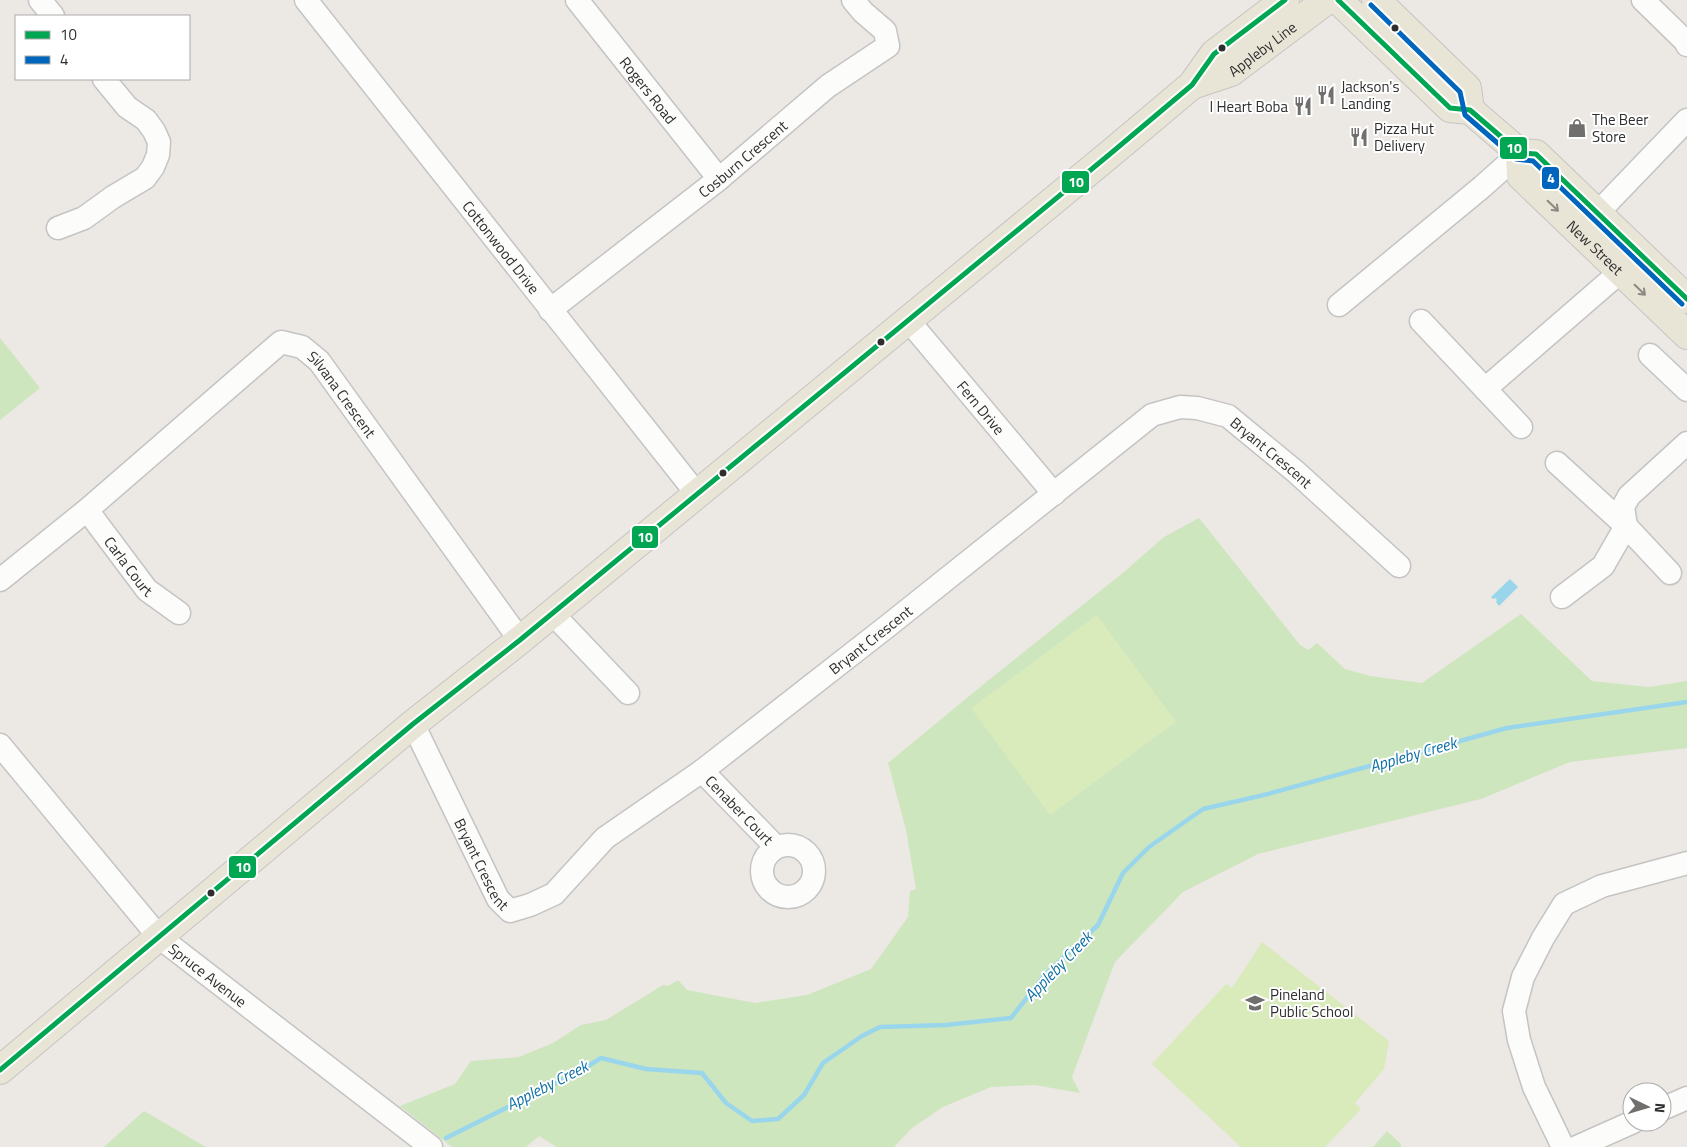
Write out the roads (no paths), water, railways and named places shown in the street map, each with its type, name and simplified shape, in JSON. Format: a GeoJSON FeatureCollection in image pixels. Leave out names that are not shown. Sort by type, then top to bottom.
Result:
{"type":"FeatureCollection","features":[{"type":"Feature","properties":{"kind":"main road","name":"Appleby Line"},"geometry":{"type":"LineString","coordinates":[[0,1070],[413,724],[520,640],[1110,154],[1192,85],[1214,54],[1285,0]]}},
{"type":"Feature","properties":{"kind":"main road","name":"Appleby Line"},"geometry":{"type":"LineString","coordinates":[[1192,85],[1231,72],[1327,0]]}},
{"type":"Feature","properties":{"kind":"main road"},"geometry":{"type":"LineString","coordinates":[[1338,0],[1450,108],[1470,110],[1520,153]]}},
{"type":"Feature","properties":{"kind":"main road"},"geometry":{"type":"LineString","coordinates":[[1376,0],[1467,88],[1470,110]]}},
{"type":"Feature","properties":{"kind":"main road","name":"New Street"},"geometry":{"type":"LineString","coordinates":[[1520,153],[1521,176],[1589,222],[1631,263],[1687,335]]}},
{"type":"Feature","properties":{"kind":"main road","name":"New Street"},"geometry":{"type":"LineString","coordinates":[[1631,263],[1687,299]]}},
{"type":"Feature","properties":{"kind":"street"},"geometry":{"type":"LineString","coordinates":[[40,0],[52,15]]}},
{"type":"Feature","properties":{"kind":"street","name":"Cottonwood Drive"},"geometry":{"type":"LineString","coordinates":[[306,0],[697,494]]}},
{"type":"Feature","properties":{"kind":"street","name":"Rogers Road"},"geometry":{"type":"LineString","coordinates":[[577,0],[719,179]]}},
{"type":"Feature","properties":{"kind":"street","name":"Cosburn Crescent"},"geometry":{"type":"LineString","coordinates":[[550,310],[719,179],[828,86],[888,46],[885,31],[863,12],[853,0]]}},
{"type":"Feature","properties":{"kind":"street"},"geometry":{"type":"LineString","coordinates":[[1643,0],[1686,42]]}},
{"type":"Feature","properties":{"kind":"street"},"geometry":{"type":"LineString","coordinates":[[58,228],[84,218],[113,197],[145,178],[153,167],[158,154],[160,142],[146,120],[127,107],[105,80]]}},
{"type":"Feature","properties":{"kind":"street"},"geometry":{"type":"LineString","coordinates":[[1589,222],[1687,120]]}},
{"type":"Feature","properties":{"kind":"street"},"geometry":{"type":"LineString","coordinates":[[1339,305],[1482,187],[1520,153]]}},
{"type":"Feature","properties":{"kind":"street"},"geometry":{"type":"LineString","coordinates":[[1485,389],[1631,263]]}},
{"type":"Feature","properties":{"kind":"street","name":"Fern Drive"},"geometry":{"type":"LineString","coordinates":[[908,320],[1054,494]]}},
{"type":"Feature","properties":{"kind":"street"},"geometry":{"type":"LineString","coordinates":[[1421,321],[1521,427]]}},
{"type":"Feature","properties":{"kind":"street","name":"Silvana Crescent"},"geometry":{"type":"LineString","coordinates":[[0,580],[87,510],[281,342],[302,347],[319,361],[520,640]]}},
{"type":"Feature","properties":{"kind":"street"},"geometry":{"type":"LineString","coordinates":[[1650,355],[1687,390]]}},
{"type":"Feature","properties":{"kind":"street","name":"Bryant Crescent"},"geometry":{"type":"LineString","coordinates":[[413,724],[498,899],[510,911],[530,905],[554,894],[605,838],[702,771],[889,625],[1152,415],[1180,407],[1197,408],[1228,416],[1296,472],[1399,566]]}},
{"type":"Feature","properties":{"kind":"street"},"geometry":{"type":"LineString","coordinates":[[1562,598],[1603,566],[1626,526],[1623,507],[1629,496],[1687,442]]}},
{"type":"Feature","properties":{"kind":"street"},"geometry":{"type":"LineString","coordinates":[[1557,463],[1626,526],[1670,573]]}},
{"type":"Feature","properties":{"kind":"street","name":"Carla Court"},"geometry":{"type":"LineString","coordinates":[[87,510],[147,590],[179,613]]}},
{"type":"Feature","properties":{"kind":"street"},"geometry":{"type":"LineString","coordinates":[[552,613],[628,693]]}},
{"type":"Feature","properties":{"kind":"street","name":"Spruce Avenue"},"geometry":{"type":"LineString","coordinates":[[0,745],[159,938],[430,1147]]}},
{"type":"Feature","properties":{"kind":"street","name":"Cenaber Court"},"geometry":{"type":"LineString","coordinates":[[702,771],[776,847]]}},
{"type":"Feature","properties":{"kind":"street"},"geometry":{"type":"LineString","coordinates":[[1562,1147],[1534,1087],[1519,1040],[1514,1011],[1523,977],[1543,938],[1564,904],[1602,886],[1687,863]]}},
{"type":"Feature","properties":{"kind":"street"},"geometry":{"type":"LineString","coordinates":[[1672,1105],[1687,1098]]}},
{"type":"Feature","properties":{"kind":"street"},"geometry":{"type":"LineString","coordinates":[[1577,1147],[1622,1127]]}},
{"type":"Feature","properties":{"kind":"water"},"geometry":{"type":"Polygon","coordinates":[[[1510,579],[1518,587],[1499,606],[1496,602],[1497,600],[1491,597],[1510,579]]]}},
{"type":"Feature","properties":{"kind":"waterway","name":"Appleby Creek"},"geometry":{"type":"LineString","coordinates":[[446,1138],[580,1071],[601,1058],[646,1069],[702,1073],[726,1103],[752,1121],[778,1119],[804,1095],[823,1063],[862,1036],[880,1027],[946,1025],[1011,1018],[1044,976],[1098,925],[1123,873],[1149,847],[1203,809],[1268,794],[1507,728],[1687,702]]}},
{"type":"Feature","properties":{"kind":"place","name":"Jackson's Landing"},"geometry":{"type":"Point","coordinates":[1326,95]}},
{"type":"Feature","properties":{"kind":"place","name":"I Heart Boba"},"geometry":{"type":"Point","coordinates":[1303,106]}},
{"type":"Feature","properties":{"kind":"place","name":"The Beer Store"},"geometry":{"type":"Point","coordinates":[1577,128]}},
{"type":"Feature","properties":{"kind":"place","name":"Pizza Hut Delivery"},"geometry":{"type":"Point","coordinates":[1359,137]}},
{"type":"Feature","properties":{"kind":"place","name":"Pineland Public School"},"geometry":{"type":"Point","coordinates":[1255,1003]}}]}
